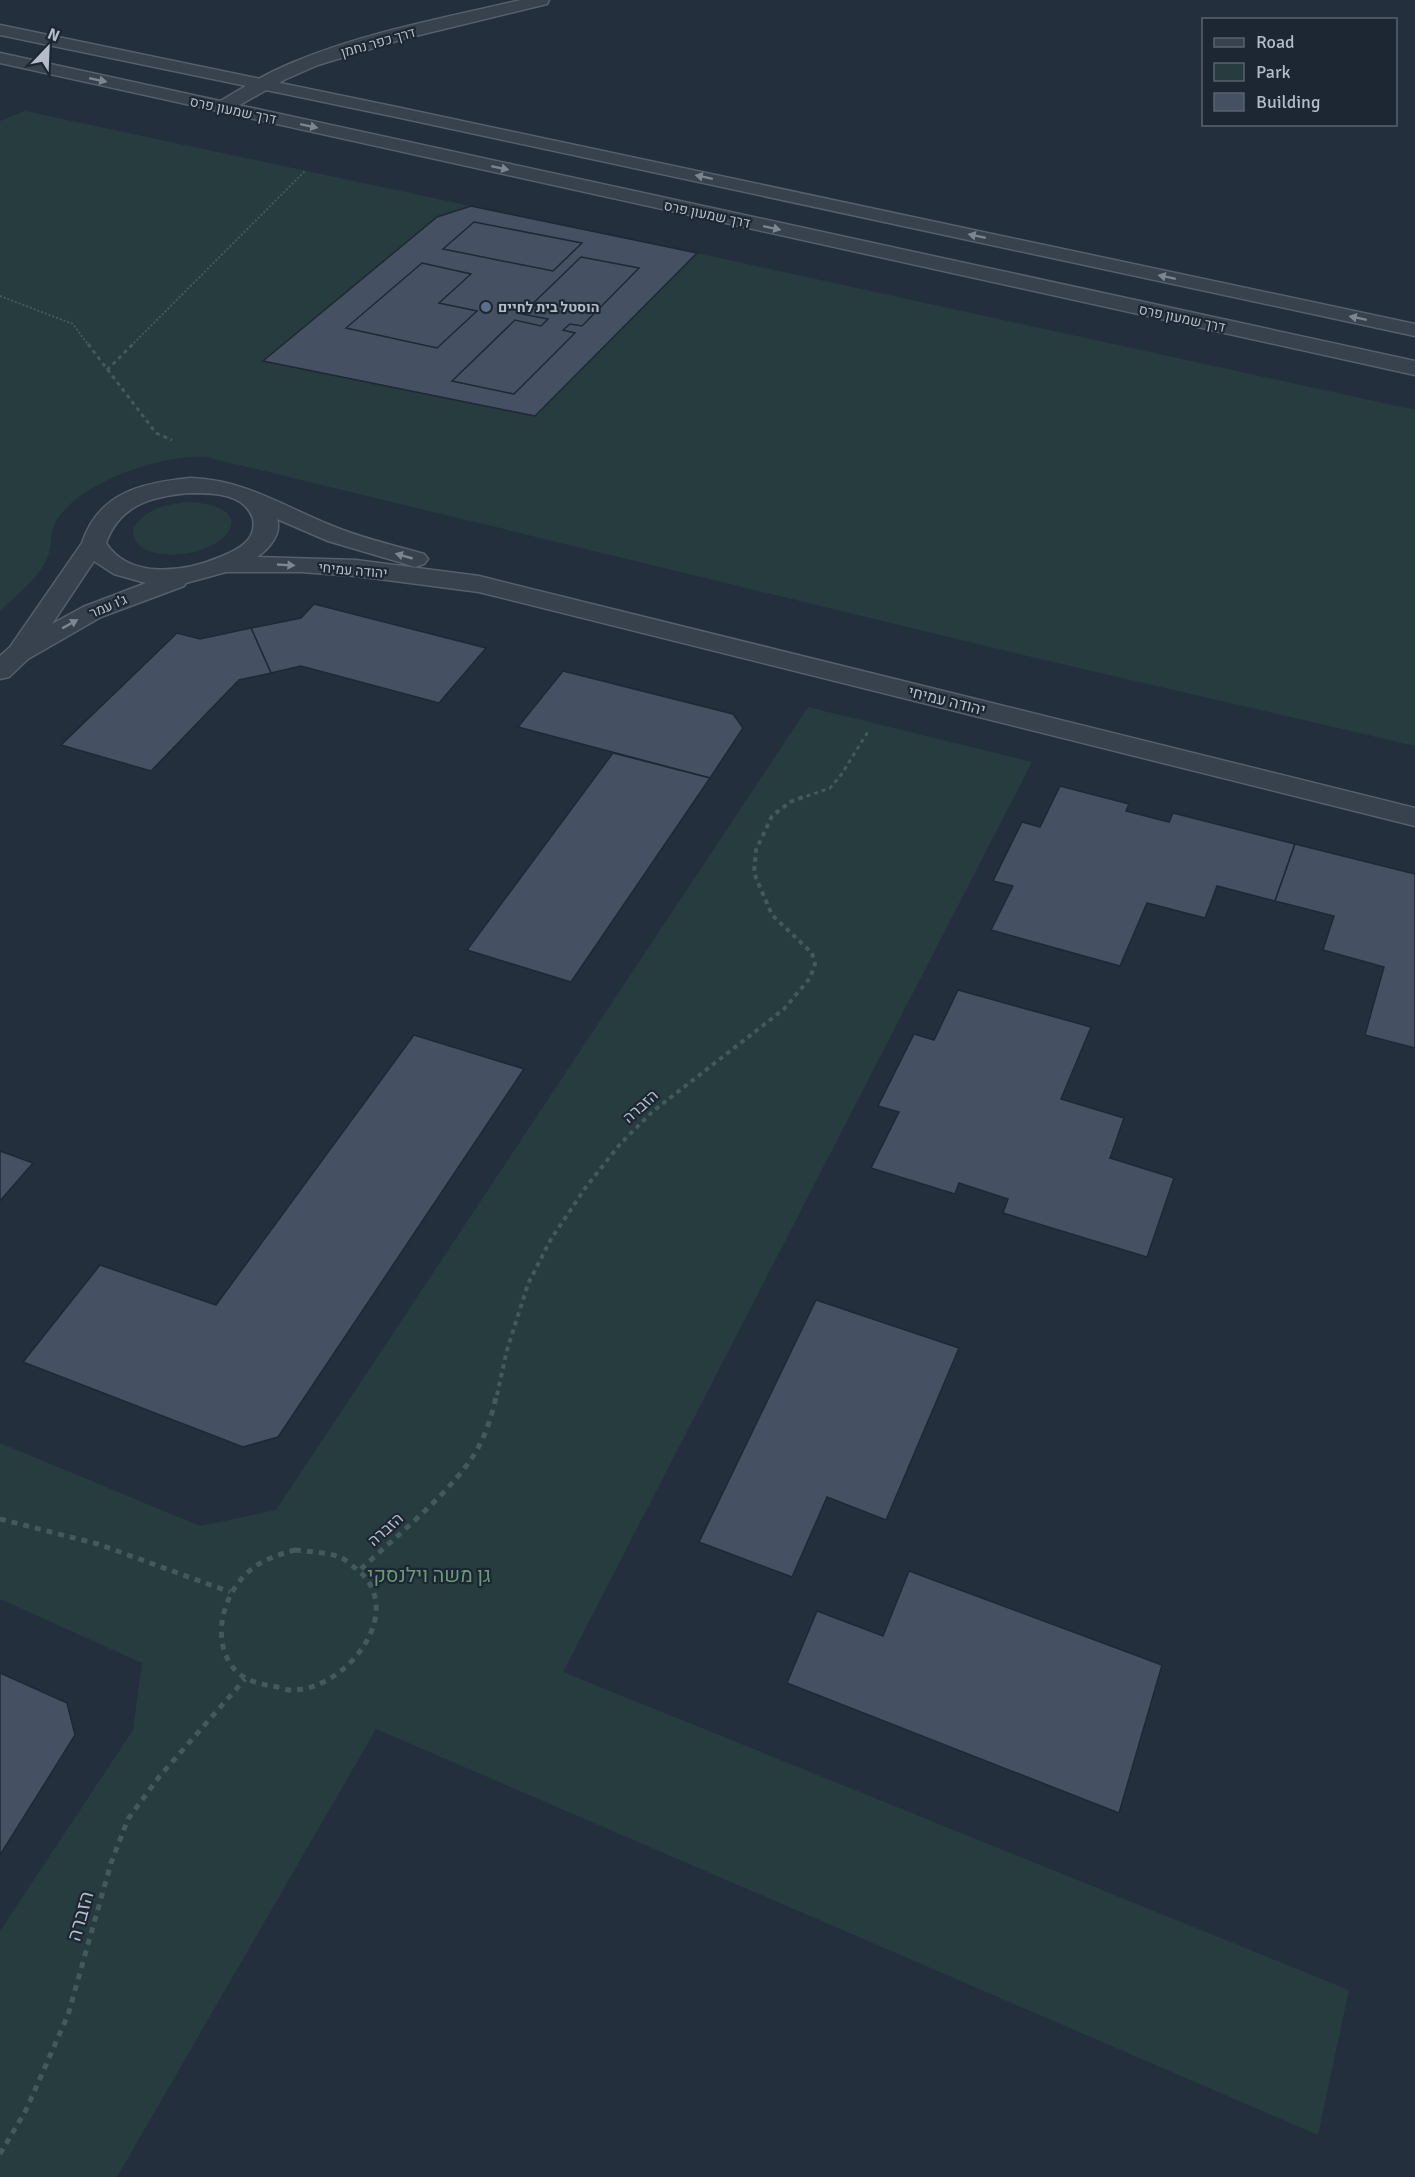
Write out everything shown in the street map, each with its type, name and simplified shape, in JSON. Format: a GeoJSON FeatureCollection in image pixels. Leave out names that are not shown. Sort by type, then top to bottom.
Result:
{"type":"FeatureCollection","features":[{"type":"Feature","properties":{"kind":"street","name":"דרך כפר נחמן"},"geometry":{"type":"LineString","coordinates":[[224,108],[262,84],[310,62],[394,37],[542,0]]}},
{"type":"Feature","properties":{"kind":"street","name":"דרך שמעון פרס"},"geometry":{"type":"LineString","coordinates":[[0,30],[1415,330]]}},
{"type":"Feature","properties":{"kind":"street"},"geometry":{"type":"LineString","coordinates":[[0,56],[32,37]]}},
{"type":"Feature","properties":{"kind":"street","name":"דרך שמעון פרס"},"geometry":{"type":"LineString","coordinates":[[0,56],[224,108],[1415,369]]}},
{"type":"Feature","properties":{"kind":"street","name":"יהודה עמיחי"},"geometry":{"type":"LineString","coordinates":[[94,543],[96,532],[105,517],[122,504],[146,493],[174,487],[201,485],[227,489],[314,528],[442,567],[478,584]]}},
{"type":"Feature","properties":{"kind":"street"},"geometry":{"type":"LineString","coordinates":[[94,543],[106,560],[123,570],[174,577],[202,573],[227,565],[248,552],[262,539],[266,524],[262,509],[249,497]]}},
{"type":"Feature","properties":{"kind":"street","name":"ג'ו עמר"},"geometry":{"type":"LineString","coordinates":[[20,653],[94,543]]}},
{"type":"Feature","properties":{"kind":"street","name":"יהודה עמיחי"},"geometry":{"type":"LineString","coordinates":[[227,565],[280,564],[372,570],[433,580],[478,584],[1415,817]]}},
{"type":"Feature","properties":{"kind":"street","name":"ג'ו עמר"},"geometry":{"type":"LineString","coordinates":[[0,671],[20,653],[92,612],[148,590],[202,573]]}},
{"type":"Feature","properties":{"kind":"path"},"geometry":{"type":"LineString","coordinates":[[107,370],[311,165]]}},
{"type":"Feature","properties":{"kind":"path"},"geometry":{"type":"LineString","coordinates":[[0,296],[73,324],[156,433],[176,442]]}},
{"type":"Feature","properties":{"kind":"path","name":"הזברה"},"geometry":{"type":"LineString","coordinates":[[361,1569],[452,1483],[479,1447],[492,1415],[507,1350],[528,1284],[551,1239],[586,1187],[621,1143],[652,1112],[784,1009],[810,978],[814,964],[812,953],[772,915],[754,873],[756,850],[772,816],[790,802],[830,788],[841,775],[870,729]]}},
{"type":"Feature","properties":{"kind":"path"},"geometry":{"type":"LineString","coordinates":[[0,1519],[98,1544],[231,1592]]}},
{"type":"Feature","properties":{"kind":"path","name":"הזברה"},"geometry":{"type":"LineString","coordinates":[[296,1550],[320,1550],[343,1556],[361,1569],[373,1588],[378,1609],[374,1631],[362,1653],[344,1672],[321,1684],[296,1691],[268,1689],[245,1679],[229,1661],[220,1639],[221,1615],[231,1592],[248,1572],[270,1557],[296,1550]]}},
{"type":"Feature","properties":{"kind":"path","name":"הזברה"},"geometry":{"type":"LineString","coordinates":[[0,2154],[26,2110],[68,2015],[111,1863],[128,1819],[159,1777],[245,1679]]}},
{"type":"Feature","properties":{"kind":"green space"},"geometry":{"type":"Polygon","coordinates":[[[25,111],[471,206],[437,217],[264,361],[534,416],[697,253],[1415,410],[1415,746],[1036,658],[206,457],[189,457],[149,465],[107,480],[89,490],[73,502],[56,520],[49,555],[42,568],[25,588],[0,611],[0,121],[25,111]]]}},
{"type":"Feature","properties":{"kind":"green space"},"geometry":{"type":"Polygon","coordinates":[[[190,502],[215,506],[228,514],[231,524],[226,534],[215,544],[198,551],[178,554],[151,552],[137,542],[133,529],[144,516],[157,508],[190,502]]]}},
{"type":"Feature","properties":{"kind":"green space","name":"גן משה וילנסקי"},"geometry":{"type":"Polygon","coordinates":[[[808,707],[1032,762],[563,1672],[1349,1990],[1318,2135],[376,1729],[117,2177],[0,2177],[0,1931],[133,1730],[142,1663],[0,1599],[0,1443],[200,1526],[276,1510],[808,707]]]}},
{"type":"Feature","properties":{"kind":"building","name":"הוסטל בית לחיים"},"geometry":{"type":"Polygon","coordinates":[[[471,206],[697,253],[535,416],[263,361],[437,217],[471,206]]]}},
{"type":"Feature","properties":{"kind":"building"},"geometry":{"type":"Polygon","coordinates":[[[474,222],[582,243],[553,271],[443,249],[474,222]]]}},
{"type":"Feature","properties":{"kind":"building"},"geometry":{"type":"Polygon","coordinates":[[[581,257],[639,268],[582,326],[570,324],[563,330],[575,333],[514,394],[452,381],[515,320],[541,326],[548,319],[522,314],[581,257]]]}},
{"type":"Feature","properties":{"kind":"building"},"geometry":{"type":"Polygon","coordinates":[[[422,263],[471,274],[439,303],[477,311],[437,348],[346,328],[422,263]]]}},
{"type":"Feature","properties":{"kind":"building"},"geometry":{"type":"Polygon","coordinates":[[[314,604],[486,648],[439,703],[301,666],[271,673],[251,628],[301,618],[314,604]]]}},
{"type":"Feature","properties":{"kind":"building"},"geometry":{"type":"Polygon","coordinates":[[[251,628],[271,673],[239,680],[151,771],[61,745],[177,633],[200,639],[251,628]]]}},
{"type":"Feature","properties":{"kind":"building"},"geometry":{"type":"Polygon","coordinates":[[[563,671],[733,714],[743,728],[710,778],[518,727],[563,671]]]}},
{"type":"Feature","properties":{"kind":"building"},"geometry":{"type":"Polygon","coordinates":[[[613,753],[710,778],[571,982],[467,950],[613,753]]]}},
{"type":"Feature","properties":{"kind":"building"},"geometry":{"type":"Polygon","coordinates":[[[1060,786],[1129,804],[1126,811],[1169,822],[1173,813],[1295,844],[1275,901],[1217,886],[1205,918],[1147,903],[1120,966],[991,930],[1013,886],[993,881],[1022,822],[1040,827],[1060,786]]]}},
{"type":"Feature","properties":{"kind":"building"},"geometry":{"type":"Polygon","coordinates":[[[1295,844],[1415,874],[1415,1048],[1365,1035],[1384,967],[1323,950],[1334,916],[1275,901],[1295,844]]]}},
{"type":"Feature","properties":{"kind":"building"},"geometry":{"type":"Polygon","coordinates":[[[958,990],[1091,1027],[1061,1099],[1124,1118],[1110,1158],[1174,1178],[1147,1257],[1003,1213],[1008,1199],[959,1183],[955,1194],[871,1168],[899,1112],[878,1106],[914,1034],[934,1040],[958,990]]]}},
{"type":"Feature","properties":{"kind":"building"},"geometry":{"type":"Polygon","coordinates":[[[414,1035],[524,1069],[278,1437],[243,1447],[23,1362],[100,1265],[216,1305],[414,1035]]]}},
{"type":"Feature","properties":{"kind":"building"},"geometry":{"type":"Polygon","coordinates":[[[0,1151],[33,1163],[0,1201],[0,1151]]]}},
{"type":"Feature","properties":{"kind":"building"},"geometry":{"type":"Polygon","coordinates":[[[816,1300],[959,1348],[886,1520],[827,1497],[792,1577],[699,1542],[816,1300]]]}},
{"type":"Feature","properties":{"kind":"building"},"geometry":{"type":"Polygon","coordinates":[[[909,1571],[1162,1665],[1119,1813],[787,1683],[817,1611],[883,1636],[909,1571]]]}},
{"type":"Feature","properties":{"kind":"building"},"geometry":{"type":"Polygon","coordinates":[[[0,1673],[67,1703],[75,1735],[0,1855],[0,1673]]]}},
{"type":"Feature","properties":{"kind":"place","name":"הוסטל בית לחיים"},"geometry":{"type":"Point","coordinates":[486,307]}}]}
